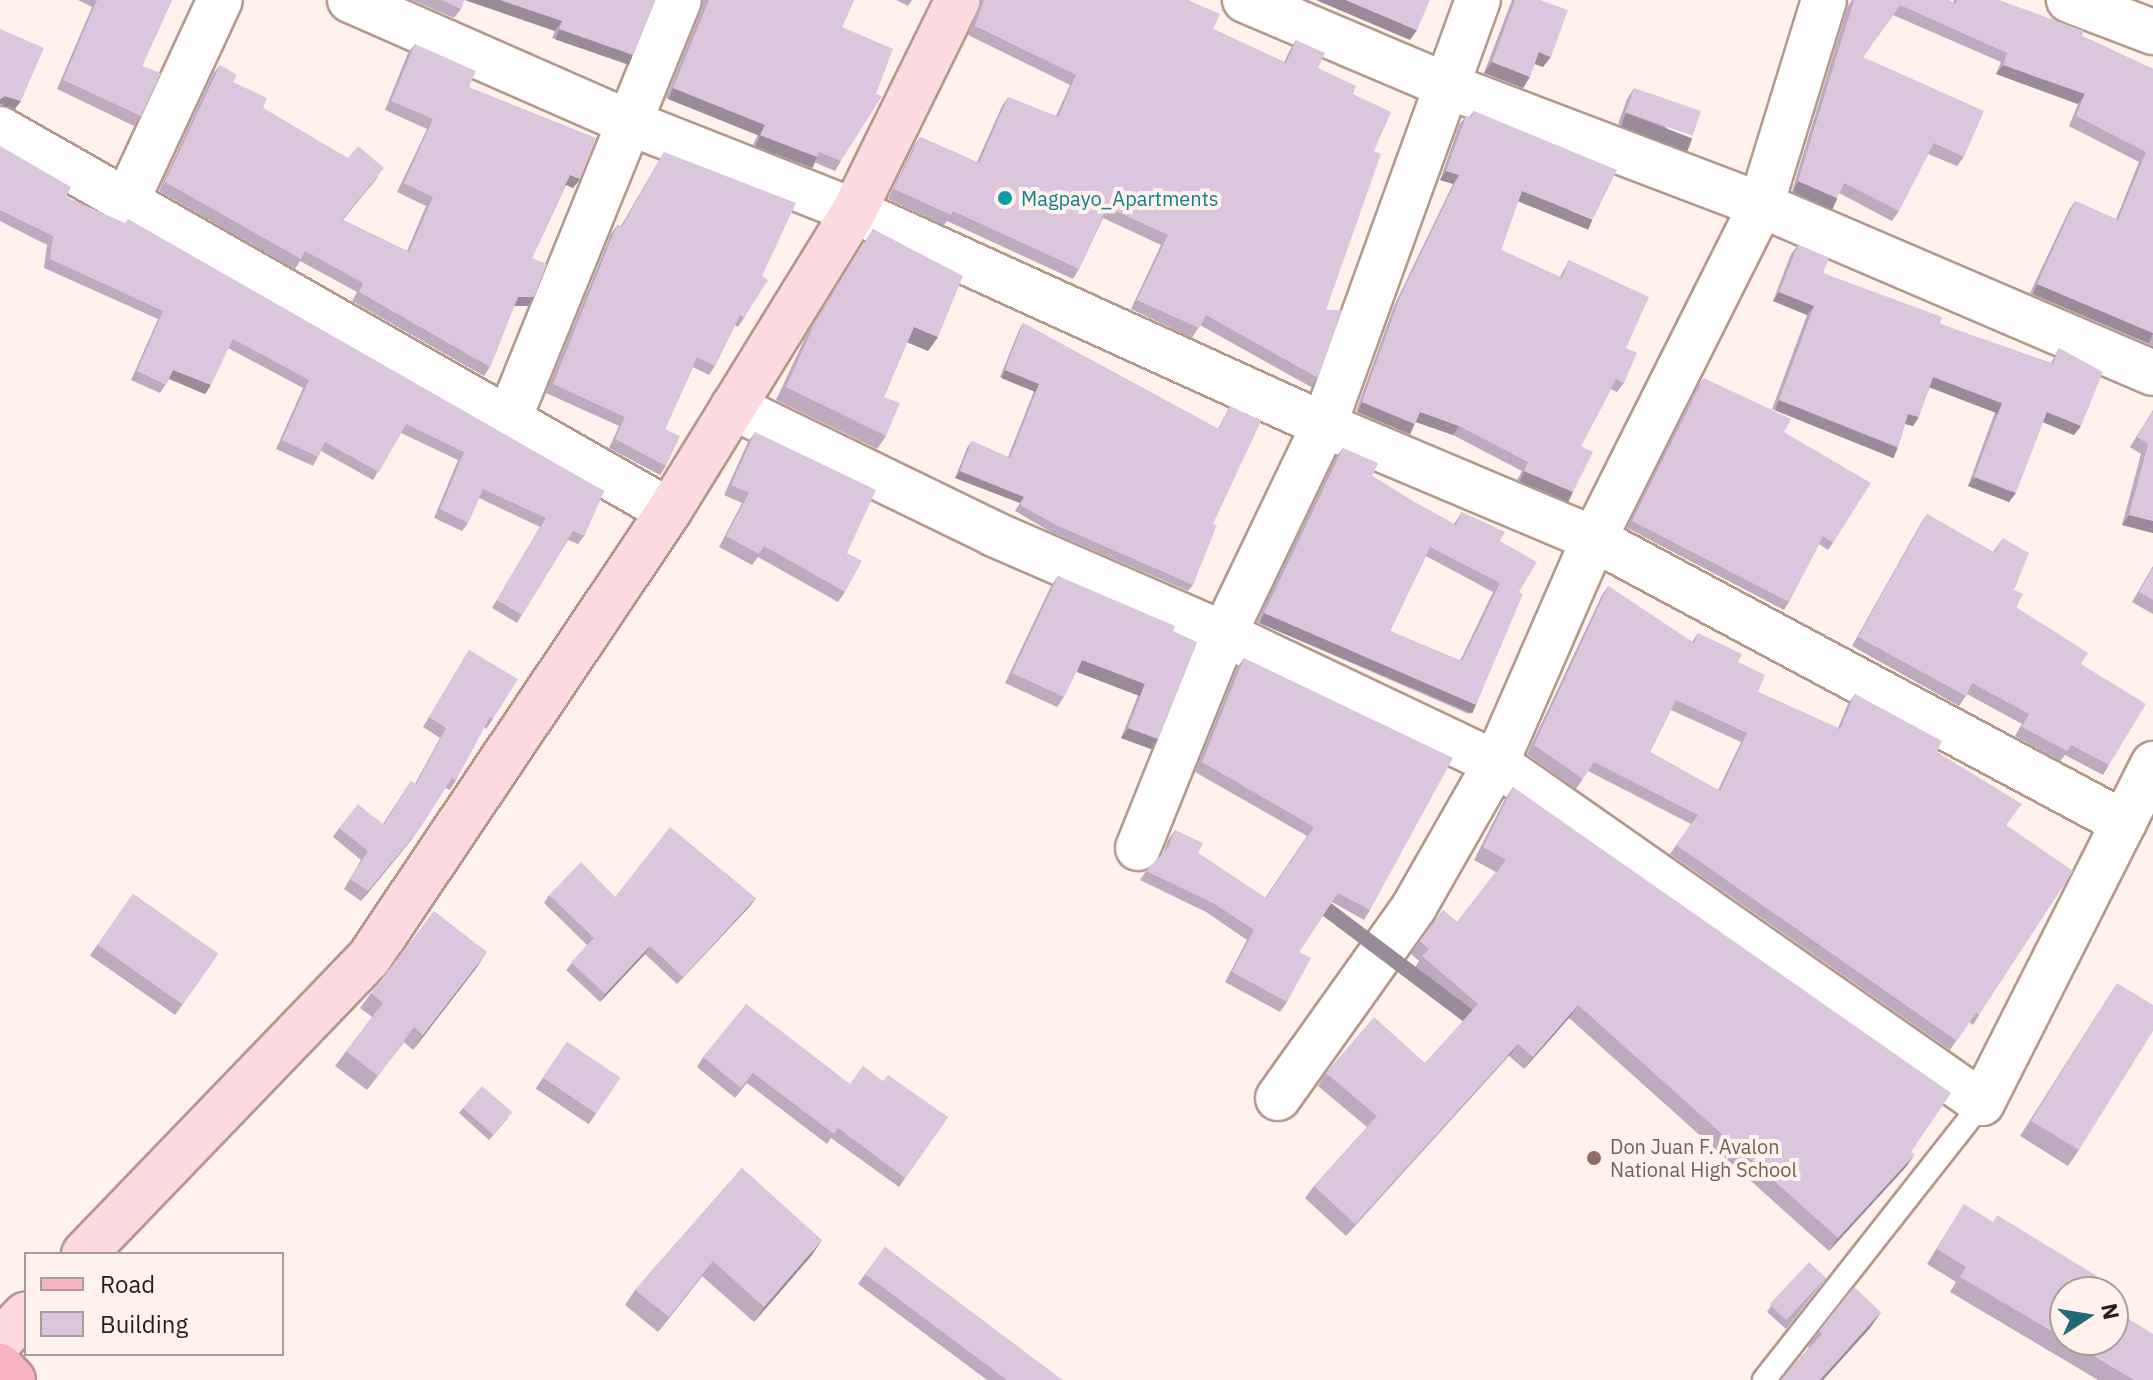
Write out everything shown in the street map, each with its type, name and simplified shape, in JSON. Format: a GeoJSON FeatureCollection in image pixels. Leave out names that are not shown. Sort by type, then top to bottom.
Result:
{"type":"FeatureCollection","features":[{"type":"Feature","properties":{"kind":"main road"},"geometry":{"type":"LineString","coordinates":[[0,1366],[13,1380]]}},
{"type":"Feature","properties":{"kind":"street"},"geometry":{"type":"LineString","coordinates":[[128,198],[220,0]]}},
{"type":"Feature","properties":{"kind":"street"},"geometry":{"type":"LineString","coordinates":[[350,0],[628,122],[854,211],[1324,425],[1594,539],[2124,823]]}},
{"type":"Feature","properties":{"kind":"street"},"geometry":{"type":"LineString","coordinates":[[508,421],[679,0]]}},
{"type":"Feature","properties":{"kind":"street"},"geometry":{"type":"LineString","coordinates":[[86,1252],[369,958],[669,511],[854,211],[958,0]]}},
{"type":"Feature","properties":{"kind":"street"},"geometry":{"type":"LineString","coordinates":[[1245,0],[1450,87],[1761,205],[2153,373]]}},
{"type":"Feature","properties":{"kind":"street"},"geometry":{"type":"LineString","coordinates":[[1138,848],[1224,634],[1324,425],[1450,87],[1478,0]]}},
{"type":"Feature","properties":{"kind":"street"},"geometry":{"type":"LineString","coordinates":[[1278,1098],[1414,907],[1496,763],[1594,539],[1761,205],[1824,0]]}},
{"type":"Feature","properties":{"kind":"street"},"geometry":{"type":"LineString","coordinates":[[2069,0],[2153,32]]}},
{"type":"Feature","properties":{"kind":"street"},"geometry":{"type":"LineString","coordinates":[[0,129],[128,198],[508,421],[669,511]]}},
{"type":"Feature","properties":{"kind":"street"},"geometry":{"type":"LineString","coordinates":[[733,407],[994,534],[1224,634],[1496,763],[1982,1103],[2153,764]]}},
{"type":"Feature","properties":{"kind":"street"},"geometry":{"type":"LineString","coordinates":[[0,1341],[24,1316]]}},
{"type":"Feature","properties":{"kind":"lane"},"geometry":{"type":"LineString","coordinates":[[1764,1380],[1982,1103]]}},
{"type":"Feature","properties":{"kind":"building"},"geometry":{"type":"Polygon","coordinates":[[[97,0],[172,0],[142,66],[161,73],[141,116],[63,80],[97,0]]]}},
{"type":"Feature","properties":{"kind":"building"},"geometry":{"type":"Polygon","coordinates":[[[441,0],[464,0],[461,9],[441,0]]]}},
{"type":"Feature","properties":{"kind":"building"},"geometry":{"type":"Polygon","coordinates":[[[500,0],[655,0],[633,55],[559,29],[562,21],[500,0]]]}},
{"type":"Feature","properties":{"kind":"building"},"geometry":{"type":"Polygon","coordinates":[[[709,0],[854,0],[842,27],[893,49],[876,94],[882,96],[841,161],[819,152],[817,157],[760,135],[765,125],[673,88],[709,0]]]}},
{"type":"Feature","properties":{"kind":"building"},"geometry":{"type":"Polygon","coordinates":[[[984,0],[1188,0],[1220,14],[1213,29],[1286,63],[1296,40],[1325,53],[1318,68],[1356,86],[1353,94],[1391,112],[1374,151],[1381,154],[1326,310],[1342,310],[1318,378],[1206,315],[1199,328],[1137,300],[1168,235],[1107,207],[1079,269],[953,211],[951,215],[894,189],[920,137],[979,163],[1008,97],[1058,117],[1076,75],[975,26],[984,0]]]}},
{"type":"Feature","properties":{"kind":"building"},"geometry":{"type":"Polygon","coordinates":[[[1346,0],[1430,0],[1417,30],[1346,0]]]}},
{"type":"Feature","properties":{"kind":"building"},"geometry":{"type":"Polygon","coordinates":[[[1515,0],[1540,0],[1568,10],[1551,57],[1539,52],[1530,77],[1492,62],[1515,0]]]}},
{"type":"Feature","properties":{"kind":"building"},"geometry":{"type":"Polygon","coordinates":[[[1854,0],[1949,0],[1955,4],[1957,0],[1999,0],[2084,31],[2082,36],[2153,69],[2153,333],[2037,284],[2075,201],[2118,220],[2146,152],[2076,116],[2085,94],[2003,65],[2007,53],[1900,5],[1863,57],[1984,111],[1964,157],[1934,143],[1899,211],[1844,183],[1837,198],[1798,181],[1854,0]]]}},
{"type":"Feature","properties":{"kind":"building"},"geometry":{"type":"Polygon","coordinates":[[[0,29],[44,48],[21,101],[5,96],[0,99],[0,29]]]}},
{"type":"Feature","properties":{"kind":"building"},"geometry":{"type":"Polygon","coordinates":[[[415,44],[476,71],[469,87],[596,138],[580,179],[570,175],[532,258],[547,264],[534,297],[518,297],[490,367],[359,292],[363,283],[305,251],[301,259],[165,182],[220,65],[237,75],[233,82],[267,98],[263,108],[348,158],[358,146],[384,168],[342,220],[409,252],[433,197],[404,183],[433,119],[391,101],[415,44]]]}},
{"type":"Feature","properties":{"kind":"building"},"geometry":{"type":"Polygon","coordinates":[[[1634,88],[1701,111],[1693,136],[1626,113],[1634,88]]]}},
{"type":"Feature","properties":{"kind":"building"},"geometry":{"type":"Polygon","coordinates":[[[1474,111],[1617,170],[1593,219],[1522,191],[1501,250],[1562,278],[1569,260],[1649,297],[1626,348],[1637,353],[1624,383],[1616,379],[1581,446],[1593,452],[1573,492],[1524,471],[1528,462],[1459,426],[1420,412],[1415,424],[1362,402],[1400,297],[1459,175],[1446,171],[1466,116],[1471,118],[1474,111]]]}},
{"type":"Feature","properties":{"kind":"building"},"geometry":{"type":"Polygon","coordinates":[[[0,146],[71,187],[66,197],[125,223],[128,219],[604,491],[584,536],[573,531],[522,615],[497,600],[546,518],[483,489],[468,523],[440,509],[464,452],[406,424],[379,472],[325,442],[318,457],[282,440],[309,380],[233,339],[211,385],[173,370],[166,385],[137,371],[163,311],[50,259],[53,236],[0,210],[0,146]]]}},
{"type":"Feature","properties":{"kind":"building"},"geometry":{"type":"Polygon","coordinates":[[[664,152],[796,203],[762,276],[768,280],[744,318],[740,315],[715,366],[697,357],[665,429],[680,436],[666,466],[615,439],[625,417],[553,384],[617,225],[622,227],[664,152]]]}},
{"type":"Feature","properties":{"kind":"building"},"geometry":{"type":"Polygon","coordinates":[[[873,229],[963,276],[938,337],[914,327],[884,397],[900,403],[886,436],[786,387],[814,325],[873,229]]]}},
{"type":"Feature","properties":{"kind":"building"},"geometry":{"type":"Polygon","coordinates":[[[1798,245],[1829,258],[1823,273],[1942,317],[1940,324],[2053,364],[2059,348],[2103,372],[2081,426],[2047,412],[2016,493],[1974,477],[2002,403],[1933,377],[1919,417],[1908,414],[1898,447],[1779,400],[1814,306],[1779,292],[1798,245]]]}},
{"type":"Feature","properties":{"kind":"building"},"geometry":{"type":"Polygon","coordinates":[[[1023,323],[1219,429],[1230,406],[1261,421],[1213,524],[1217,525],[1193,585],[1056,525],[1020,505],[1024,497],[960,471],[972,441],[1010,458],[1039,384],[1005,370],[1023,323]]]}},
{"type":"Feature","properties":{"kind":"building"},"geometry":{"type":"Polygon","coordinates":[[[1704,378],[1791,419],[1784,432],[1871,483],[1833,543],[1823,536],[1789,602],[1632,521],[1704,378]]]}},
{"type":"Feature","properties":{"kind":"building"},"geometry":{"type":"Polygon","coordinates":[[[2153,411],[2153,521],[2129,515],[2148,444],[2137,437],[2153,411]]]}},
{"type":"Feature","properties":{"kind":"building"},"geometry":{"type":"Polygon","coordinates":[[[755,432],[876,490],[847,553],[862,561],[845,592],[764,546],[759,554],[726,536],[749,493],[731,485],[755,432]]]}},
{"type":"Feature","properties":{"kind":"building"},"geometry":{"type":"Polygon","coordinates":[[[1343,448],[1378,463],[1372,476],[1414,502],[1456,525],[1462,512],[1505,532],[1500,541],[1537,562],[1519,592],[1523,594],[1476,705],[1264,613],[1343,448]],[[1430,547],[1390,631],[1462,661],[1500,583],[1430,547]]]}},
{"type":"Feature","properties":{"kind":"building"},"geometry":{"type":"Polygon","coordinates":[[[1927,514],[1994,553],[2003,538],[2029,553],[2014,590],[2023,594],[2016,607],[2088,653],[2081,664],[2146,704],[2109,765],[2071,745],[2067,751],[2022,727],[2029,714],[1972,683],[1966,696],[1858,637],[1927,514]]]}},
{"type":"Feature","properties":{"kind":"building"},"geometry":{"type":"Polygon","coordinates":[[[2153,568],[2153,600],[2139,592],[2153,568]]]}},
{"type":"Feature","properties":{"kind":"building"},"geometry":{"type":"Polygon","coordinates":[[[1058,576],[1175,626],[1173,631],[1197,642],[1158,739],[1128,728],[1145,684],[1082,660],[1064,697],[1012,673],[1058,576]]]}},
{"type":"Feature","properties":{"kind":"building"},"geometry":{"type":"Polygon","coordinates":[[[1608,586],[1694,643],[1698,633],[1742,654],[1738,662],[1765,675],[1758,692],[1840,729],[1855,694],[1942,741],[1937,752],[2022,804],[2006,825],[2073,871],[1979,1015],[1976,1013],[1957,1041],[1676,845],[1698,815],[1594,762],[1583,779],[1534,745],[1608,586]],[[1676,700],[1650,752],[1720,791],[1747,733],[1676,700]]]}},
{"type":"Feature","properties":{"kind":"building"},"geometry":{"type":"Polygon","coordinates":[[[469,650],[518,679],[493,719],[490,717],[456,780],[452,778],[419,830],[368,891],[350,879],[368,851],[339,828],[358,804],[384,825],[411,781],[416,785],[446,728],[429,717],[469,650]]]}},
{"type":"Feature","properties":{"kind":"building"},"geometry":{"type":"Polygon","coordinates":[[[1244,658],[1453,758],[1370,910],[1338,893],[1299,952],[1311,958],[1287,1002],[1232,972],[1254,930],[1213,903],[1146,871],[1168,848],[1175,830],[1203,843],[1198,853],[1266,898],[1314,827],[1202,762],[1244,658]]]}},
{"type":"Feature","properties":{"kind":"building"},"geometry":{"type":"Polygon","coordinates":[[[1513,787],[1951,1093],[1911,1152],[1915,1154],[1838,1238],[1578,1005],[1533,1057],[1518,1044],[1355,1224],[1314,1186],[1377,1116],[1326,1073],[1374,1017],[1425,1063],[1478,1004],[1422,956],[1429,949],[1420,941],[1443,910],[1457,922],[1506,860],[1483,847],[1513,787]]]}},
{"type":"Feature","properties":{"kind":"building"},"geometry":{"type":"Polygon","coordinates":[[[670,827],[756,898],[683,977],[650,946],[605,994],[571,962],[594,938],[549,895],[581,862],[615,897],[670,827]]]}},
{"type":"Feature","properties":{"kind":"building"},"geometry":{"type":"Polygon","coordinates":[[[133,894],[218,954],[183,1004],[97,945],[133,894]]]}},
{"type":"Feature","properties":{"kind":"building"},"geometry":{"type":"Polygon","coordinates":[[[434,911],[487,952],[423,1035],[414,1027],[378,1076],[346,1051],[383,1003],[371,993],[434,911]]]}},
{"type":"Feature","properties":{"kind":"building"},"geometry":{"type":"Polygon","coordinates":[[[2117,983],[2153,1005],[2153,1031],[2079,1150],[2031,1121],[2117,983]]]}},
{"type":"Feature","properties":{"kind":"building"},"geometry":{"type":"Polygon","coordinates":[[[746,1004],[850,1084],[863,1066],[883,1081],[888,1075],[948,1117],[905,1178],[838,1128],[834,1134],[753,1073],[741,1088],[703,1057],[746,1004]]]}},
{"type":"Feature","properties":{"kind":"building"},"geometry":{"type":"Polygon","coordinates":[[[567,1042],[620,1078],[596,1113],[543,1078],[567,1042]]]}},
{"type":"Feature","properties":{"kind":"building"},"geometry":{"type":"Polygon","coordinates":[[[482,1086],[512,1112],[493,1134],[463,1108],[482,1086]]]}},
{"type":"Feature","properties":{"kind":"building"},"geometry":{"type":"Polygon","coordinates":[[[742,1168],[822,1240],[764,1307],[713,1261],[669,1317],[635,1290],[742,1168]]]}},
{"type":"Feature","properties":{"kind":"building"},"geometry":{"type":"Polygon","coordinates":[[[1964,1204],[1993,1222],[1997,1215],[2097,1276],[2049,1276],[2049,1330],[1960,1277],[1966,1267],[1937,1249],[1964,1204]]]}},
{"type":"Feature","properties":{"kind":"building"},"geometry":{"type":"Polygon","coordinates":[[[885,1247],[1062,1380],[1007,1380],[865,1274],[885,1247]]]}},
{"type":"Feature","properties":{"kind":"building"},"geometry":{"type":"Polygon","coordinates":[[[1809,1262],[1826,1278],[1786,1320],[1769,1304],[1809,1262]]]}},
{"type":"Feature","properties":{"kind":"building"},"geometry":{"type":"Polygon","coordinates":[[[1854,1287],[1881,1312],[1820,1380],[1781,1380],[1822,1334],[1819,1331],[1854,1287]]]}},
{"type":"Feature","properties":{"kind":"building"},"geometry":{"type":"Polygon","coordinates":[[[2129,1319],[2153,1334],[2153,1380],[2134,1380],[2094,1356],[2129,1356],[2129,1319]]]}},
{"type":"Feature","properties":{"kind":"place","name":"Magpayo_Apartments"},"geometry":{"type":"Point","coordinates":[1005,198]}},
{"type":"Feature","properties":{"kind":"place","name":"Don Juan F. Avalon National High School"},"geometry":{"type":"Point","coordinates":[1594,1158]}}]}
